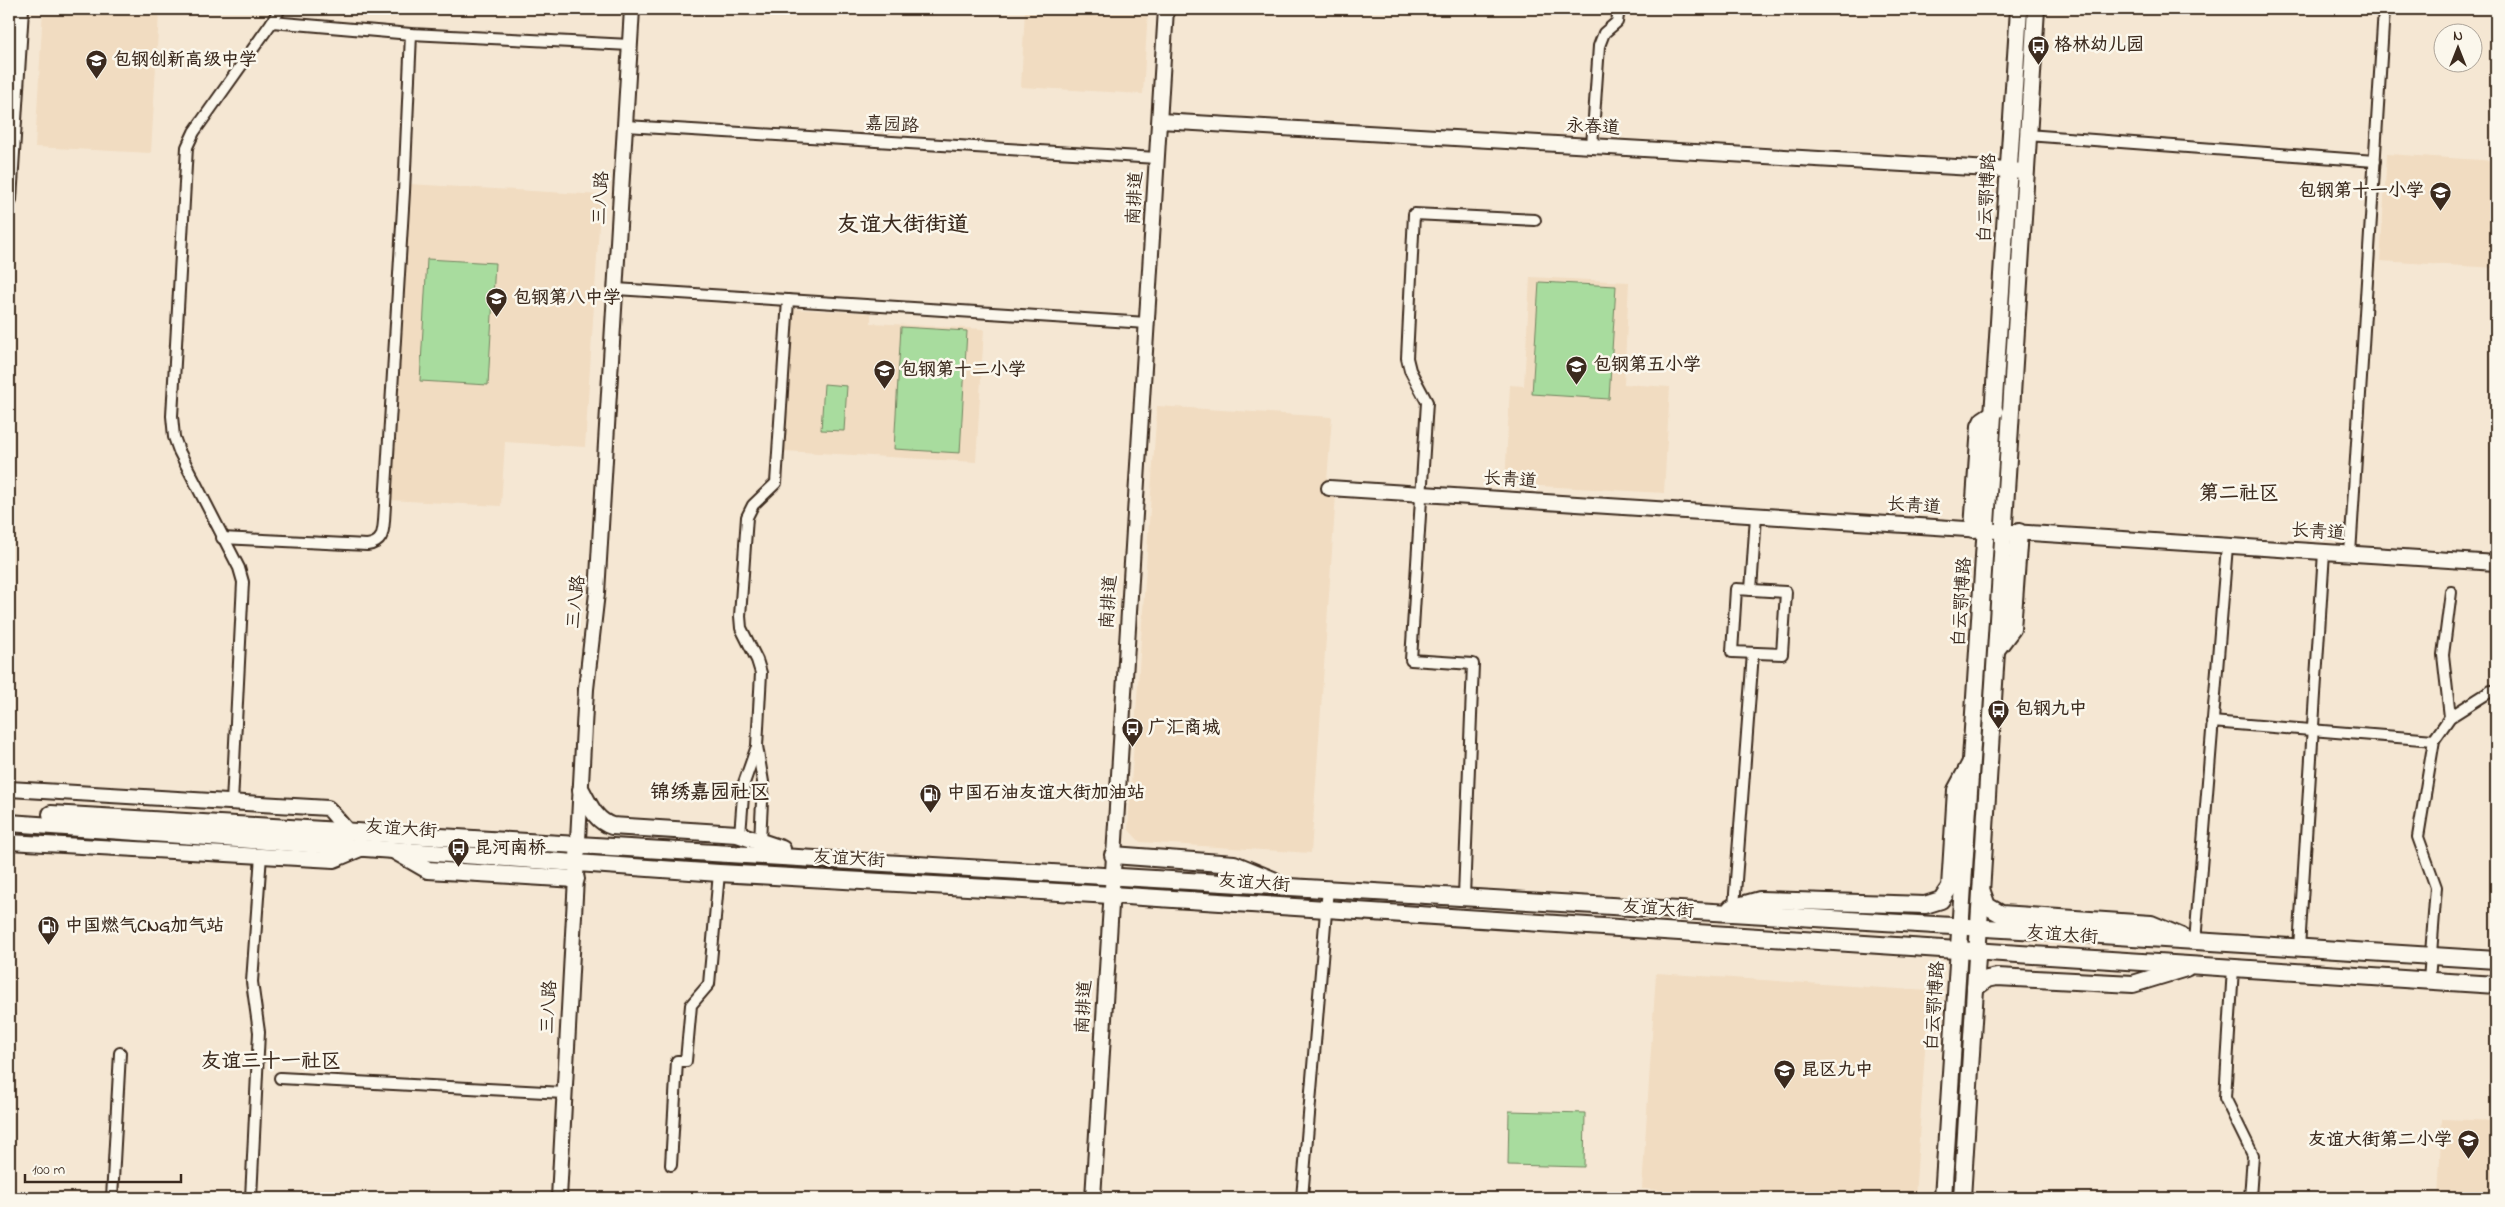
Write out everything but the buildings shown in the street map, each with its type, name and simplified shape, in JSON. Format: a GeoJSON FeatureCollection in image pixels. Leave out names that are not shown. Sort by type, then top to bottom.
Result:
{"type":"FeatureCollection","features":[{"type":"Feature","properties":{"kind":"main road","name":"白云鄂博路"},"geometry":{"type":"LineString","coordinates":[[1962,1198],[1997,649],[2012,629],[2011,531],[2019,9]]}},
{"type":"Feature","properties":{"kind":"main road","name":"白云鄂博路"},"geometry":{"type":"LineString","coordinates":[[1943,1198],[1972,761],[1980,530],[1980,426],[1983,420],[1995,412],[2017,171],[2027,135],[2036,9]]}},
{"type":"Feature","properties":{"kind":"main road"},"geometry":{"type":"LineString","coordinates":[[1717,912],[1760,900],[1925,905],[1941,900],[1950,887],[1956,790],[1972,761]]}},
{"type":"Feature","properties":{"kind":"main road"},"geometry":{"type":"LineString","coordinates":[[581,790],[594,814],[600,820],[612,826],[740,835],[801,855]]}},
{"type":"Feature","properties":{"kind":"main road","name":"友谊大街"},"geometry":{"type":"LineString","coordinates":[[9,812],[363,848],[719,873],[1111,895],[2496,985]]}},
{"type":"Feature","properties":{"kind":"main road","name":"友谊大街"},"geometry":{"type":"LineString","coordinates":[[9,823],[345,828],[1112,873],[1286,886],[2496,960]]}},
{"type":"Feature","properties":{"kind":"main road"},"geometry":{"type":"LineString","coordinates":[[393,850],[428,870],[576,878]]}},
{"type":"Feature","properties":{"kind":"main road"},"geometry":{"type":"LineString","coordinates":[[1113,855],[1234,864],[1286,886]]}},
{"type":"Feature","properties":{"kind":"main road"},"geometry":{"type":"LineString","coordinates":[[1981,890],[1987,906],[2002,914],[2151,924],[2195,942]]}},
{"type":"Feature","properties":{"kind":"main road"},"geometry":{"type":"LineString","coordinates":[[1975,988],[1987,979],[1997,976],[2133,984],[2194,965]]}},
{"type":"Feature","properties":{"kind":"street"},"geometry":{"type":"LineString","coordinates":[[9,199],[21,9]]}},
{"type":"Feature","properties":{"kind":"street"},"geometry":{"type":"LineString","coordinates":[[232,803],[243,582],[239,568],[178,451],[172,426],[187,147],[194,132],[280,9]]}},
{"type":"Feature","properties":{"kind":"street","name":"三八路"},"geometry":{"type":"LineString","coordinates":[[559,1198],[586,689],[597,593],[632,9]]}},
{"type":"Feature","properties":{"kind":"street","name":"南排道"},"geometry":{"type":"LineString","coordinates":[[1093,1198],[1166,9]]}},
{"type":"Feature","properties":{"kind":"street"},"geometry":{"type":"LineString","coordinates":[[1592,146],[1601,39],[1617,22],[1618,9]]}},
{"type":"Feature","properties":{"kind":"street"},"geometry":{"type":"LineString","coordinates":[[2350,554],[2384,9]]}},
{"type":"Feature","properties":{"kind":"street"},"geometry":{"type":"LineString","coordinates":[[272,22],[411,34],[630,45]]}},
{"type":"Feature","properties":{"kind":"street"},"geometry":{"type":"LineString","coordinates":[[222,538],[367,545],[376,543],[381,538],[384,521],[404,192],[411,34]]}},
{"type":"Feature","properties":{"kind":"street","name":"永春道"},"geometry":{"type":"LineString","coordinates":[[1160,121],[2017,171]]}},
{"type":"Feature","properties":{"kind":"street","name":"嘉园路"},"geometry":{"type":"LineString","coordinates":[[626,126],[1157,158]]}},
{"type":"Feature","properties":{"kind":"street"},"geometry":{"type":"LineString","coordinates":[[2027,135],[2375,161]]}},
{"type":"Feature","properties":{"kind":"street"},"geometry":{"type":"LineString","coordinates":[[1464,896],[1473,664],[1411,660],[1427,402],[1410,370],[1407,358],[1414,214],[1535,220]]}},
{"type":"Feature","properties":{"kind":"street"},"geometry":{"type":"LineString","coordinates":[[616,290],[1147,324]]}},
{"type":"Feature","properties":{"kind":"street"},"geometry":{"type":"LineString","coordinates":[[760,841],[763,782],[757,746],[760,668],[743,634],[740,623],[747,517],[753,505],[776,483],[788,300]]}},
{"type":"Feature","properties":{"kind":"street","name":"长青道"},"geometry":{"type":"LineString","coordinates":[[1329,488],[2496,563]]}},
{"type":"Feature","properties":{"kind":"street"},"geometry":{"type":"LineString","coordinates":[[1751,590],[1756,516]]}},
{"type":"Feature","properties":{"kind":"street"},"geometry":{"type":"LineString","coordinates":[[2195,942],[2227,546]]}},
{"type":"Feature","properties":{"kind":"street"},"geometry":{"type":"LineString","coordinates":[[2299,948],[2324,552]]}},
{"type":"Feature","properties":{"kind":"street"},"geometry":{"type":"LineString","coordinates":[[1736,589],[1786,592],[1782,654],[1754,653],[1732,652],[1736,589]]}},
{"type":"Feature","properties":{"kind":"street"},"geometry":{"type":"LineString","coordinates":[[2450,717],[2442,655],[2451,592]]}},
{"type":"Feature","properties":{"kind":"street"},"geometry":{"type":"LineString","coordinates":[[1734,908],[1754,653]]}},
{"type":"Feature","properties":{"kind":"street"},"geometry":{"type":"LineString","coordinates":[[2429,981],[2436,887],[2418,837],[2434,740],[2450,717],[2491,691],[2496,691]]}},
{"type":"Feature","properties":{"kind":"street"},"geometry":{"type":"LineString","coordinates":[[2212,722],[2434,740]]}},
{"type":"Feature","properties":{"kind":"street"},"geometry":{"type":"LineString","coordinates":[[740,835],[744,783],[757,746]]}},
{"type":"Feature","properties":{"kind":"street"},"geometry":{"type":"LineString","coordinates":[[9,789],[328,808],[345,828]]}},
{"type":"Feature","properties":{"kind":"street"},"geometry":{"type":"LineString","coordinates":[[9,842],[334,860],[363,848]]}},
{"type":"Feature","properties":{"kind":"street"},"geometry":{"type":"LineString","coordinates":[[251,1198],[259,1032],[252,982],[261,855]]}},
{"type":"Feature","properties":{"kind":"street"},"geometry":{"type":"LineString","coordinates":[[671,1165],[677,1061],[686,1062],[691,1005],[709,984],[719,873]]}},
{"type":"Feature","properties":{"kind":"street"},"geometry":{"type":"LineString","coordinates":[[1302,1198],[1328,888]]}},
{"type":"Feature","properties":{"kind":"street"},"geometry":{"type":"LineString","coordinates":[[2233,968],[2225,1098],[2253,1156],[2250,1198]]}},
{"type":"Feature","properties":{"kind":"street"},"geometry":{"type":"LineString","coordinates":[[112,1198],[120,1053]]}},
{"type":"Feature","properties":{"kind":"street"},"geometry":{"type":"LineString","coordinates":[[280,1078],[564,1093]]}},
{"type":"Feature","properties":{"kind":"shaded area","name":"包钢创新高级中学"},"geometry":{"type":"Polygon","coordinates":[[[43,9],[227,9],[226,11],[211,11],[197,15],[159,13],[151,153],[35,147],[43,9]]]}},
{"type":"Feature","properties":{"kind":"shaded area"},"geometry":{"type":"Polygon","coordinates":[[[1025,9],[1148,9],[1143,94],[1021,87],[1025,9]]]}},
{"type":"Feature","properties":{"kind":"shaded area","name":"包钢第十一小学"},"geometry":{"type":"Polygon","coordinates":[[[2387,154],[2496,161],[2496,268],[2380,261],[2387,154]]]}},
{"type":"Feature","properties":{"kind":"shaded area","name":"包钢第八中学"},"geometry":{"type":"Polygon","coordinates":[[[409,184],[601,195],[585,447],[505,442],[501,506],[388,500],[409,184]]]}},
{"type":"Feature","properties":{"kind":"shaded area","name":"包钢第五小学"},"geometry":{"type":"Polygon","coordinates":[[[1530,277],[1629,282],[1624,384],[1670,387],[1664,493],[1505,484],[1510,385],[1524,386],[1530,277]]]}},
{"type":"Feature","properties":{"kind":"shaded area","name":"包钢第十二小学"},"geometry":{"type":"Polygon","coordinates":[[[792,309],[871,313],[871,323],[984,329],[976,462],[784,451],[792,309]]]}},
{"type":"Feature","properties":{"kind":"shaded area"},"geometry":{"type":"Polygon","coordinates":[[[1157,406],[1332,417],[1326,493],[1336,494],[1311,853],[1140,842],[1128,829],[1157,406]]]}},
{"type":"Feature","properties":{"kind":"shaded area","name":"昆区九中"},"geometry":{"type":"Polygon","coordinates":[[[1656,973],[1929,991],[1915,1198],[1793,1198],[1642,1189],[1656,973]]]}},
{"type":"Feature","properties":{"kind":"shaded area","name":"友谊大街第二小学"},"geometry":{"type":"Polygon","coordinates":[[[2442,1119],[2496,1121],[2496,1198],[2438,1198],[2442,1119]]]}},
{"type":"Feature","properties":{"kind":"green space"},"geometry":{"type":"Polygon","coordinates":[[[427,259],[495,263],[488,385],[420,381],[427,259]]]}},
{"type":"Feature","properties":{"kind":"green space"},"geometry":{"type":"Polygon","coordinates":[[[1539,282],[1616,286],[1609,399],[1532,394],[1539,282]]]}},
{"type":"Feature","properties":{"kind":"green space"},"geometry":{"type":"Polygon","coordinates":[[[901,327],[967,331],[960,453],[894,449],[901,327]]]}},
{"type":"Feature","properties":{"kind":"green space"},"geometry":{"type":"Polygon","coordinates":[[[824,384],[847,386],[844,431],[821,430],[824,384]]]}},
{"type":"Feature","properties":{"kind":"green space"},"geometry":{"type":"Polygon","coordinates":[[[1509,1111],[1585,1113],[1584,1167],[1508,1165],[1509,1111]]]}},
{"type":"Feature","properties":{"kind":"place","name":"格林幼儿园"},"geometry":{"type":"Point","coordinates":[2038,65]}},
{"type":"Feature","properties":{"kind":"place","name":"包钢创新高级中学"},"geometry":{"type":"Point","coordinates":[97,80]}},
{"type":"Feature","properties":{"kind":"place","name":"包钢第十一小学"},"geometry":{"type":"Point","coordinates":[2440,211]}},
{"type":"Feature","properties":{"kind":"place","name":"包钢第八中学"},"geometry":{"type":"Point","coordinates":[497,318]}},
{"type":"Feature","properties":{"kind":"place","name":"包钢第五小学"},"geometry":{"type":"Point","coordinates":[1577,385]}},
{"type":"Feature","properties":{"kind":"place","name":"包钢第十二小学"},"geometry":{"type":"Point","coordinates":[884,390]}},
{"type":"Feature","properties":{"kind":"place","name":"包钢九中"},"geometry":{"type":"Point","coordinates":[1999,729]}},
{"type":"Feature","properties":{"kind":"place","name":"广汇商城"},"geometry":{"type":"Point","coordinates":[1132,748]}},
{"type":"Feature","properties":{"kind":"place","name":"中国石油友谊大街加油站"},"geometry":{"type":"Point","coordinates":[931,813]}},
{"type":"Feature","properties":{"kind":"place","name":"昆河南桥"},"geometry":{"type":"Point","coordinates":[458,868]}},
{"type":"Feature","properties":{"kind":"place","name":"中国燃气CNG加气站"},"geometry":{"type":"Point","coordinates":[49,946]}},
{"type":"Feature","properties":{"kind":"place","name":"昆区九中"},"geometry":{"type":"Point","coordinates":[1785,1090]}},
{"type":"Feature","properties":{"kind":"place","name":"友谊大街第二小学"},"geometry":{"type":"Point","coordinates":[2468,1160]}},
{"type":"Feature","properties":{"kind":"district","name":"友谊大街街道"},"geometry":{"type":"Point","coordinates":[903,226]}},
{"type":"Feature","properties":{"kind":"district","name":"第二社区"},"geometry":{"type":"Point","coordinates":[2239,494]}},
{"type":"Feature","properties":{"kind":"district","name":"锦绣嘉园社区"},"geometry":{"type":"Point","coordinates":[710,793]}},
{"type":"Feature","properties":{"kind":"district","name":"友谊三十一社区"},"geometry":{"type":"Point","coordinates":[271,1062]}}]}
